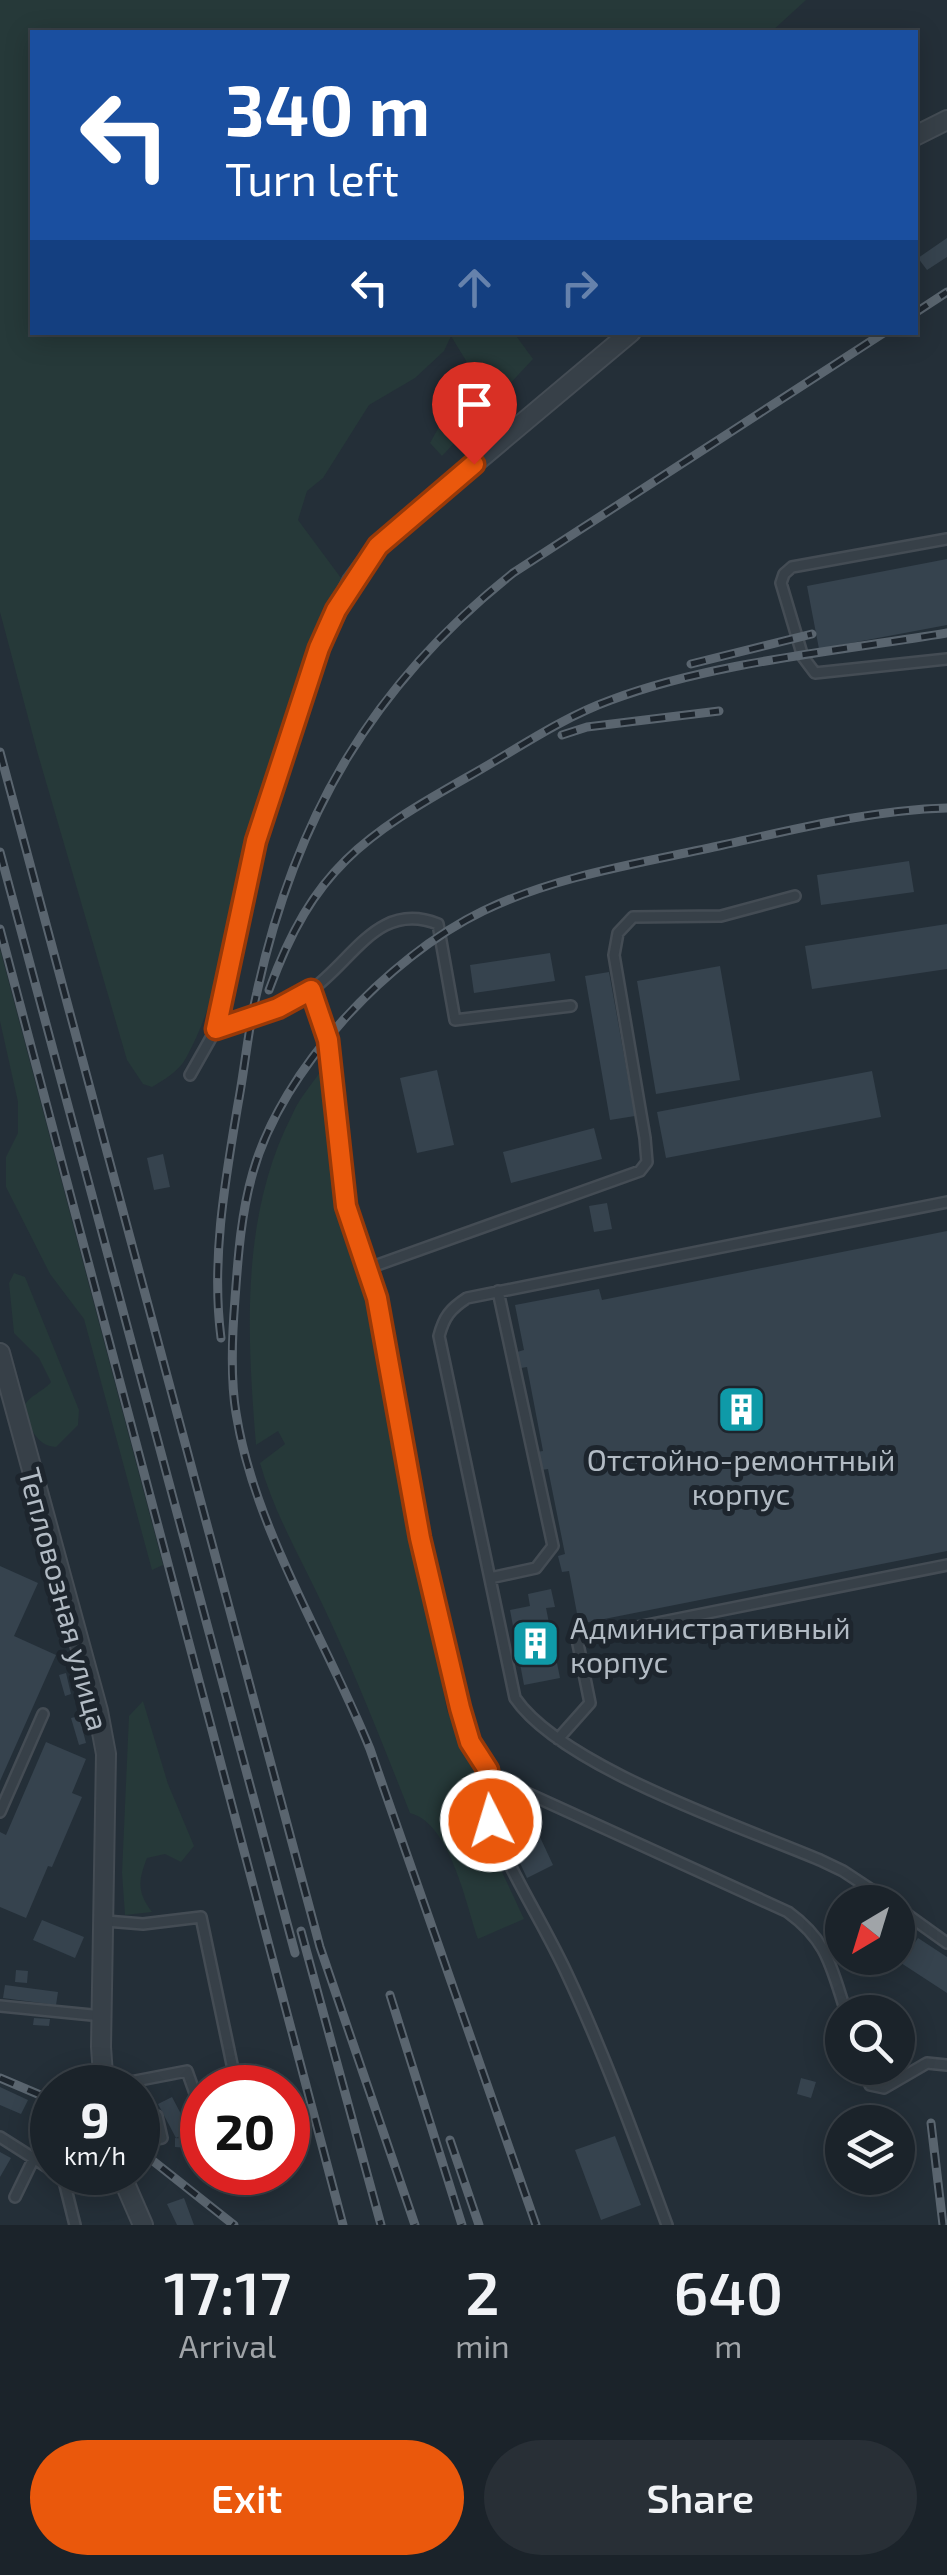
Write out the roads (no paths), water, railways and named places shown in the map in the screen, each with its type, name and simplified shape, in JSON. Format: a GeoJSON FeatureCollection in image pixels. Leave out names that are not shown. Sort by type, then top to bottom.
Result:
{"type":"FeatureCollection","features":[{"type":"Feature","properties":{"kind":"street"},"geometry":{"type":"LineString","coordinates":[[918,134],[947,120]]}},
{"type":"Feature","properties":{"kind":"street"},"geometry":{"type":"LineString","coordinates":[[216,1029],[256,841],[319,648],[352,581],[378,546],[628,335]]}},
{"type":"Feature","properties":{"kind":"street","name":"Тепловозная улица"},"geometry":{"type":"LineString","coordinates":[[0,1354],[5,1394],[98,1711],[106,1754],[103,2065]]}},
{"type":"Feature","properties":{"kind":"street"},"geometry":{"type":"LineString","coordinates":[[130,2195],[144,2225]]}},
{"type":"Feature","properties":{"kind":"lane"},"geometry":{"type":"LineString","coordinates":[[947,539],[792,568],[781,583],[802,657],[815,673],[947,659]]}},
{"type":"Feature","properties":{"kind":"lane"},"geometry":{"type":"LineString","coordinates":[[366,1269],[640,1171],[647,1162],[646,1138],[614,955],[618,933],[633,917],[722,916],[795,896]]}},
{"type":"Feature","properties":{"kind":"lane"},"geometry":{"type":"LineString","coordinates":[[190,1075],[216,1029],[278,1008],[311,990],[395,918],[419,916],[438,924],[456,1020],[571,1006]]}},
{"type":"Feature","properties":{"kind":"lane"},"geometry":{"type":"LineString","coordinates":[[311,990],[328,1040],[346,1206],[377,1298],[420,1538],[470,1742],[488,1770],[516,1788],[788,1912],[812,1930],[828,1959],[840,1995]]}},
{"type":"Feature","properties":{"kind":"lane"},"geometry":{"type":"LineString","coordinates":[[864,1885],[843,1871],[617,1773],[526,1714],[515,1698],[439,1336],[443,1320],[467,1298],[947,1202]]}},
{"type":"Feature","properties":{"kind":"lane"},"geometry":{"type":"LineString","coordinates":[[490,1578],[536,1568],[553,1546],[498,1291]]}},
{"type":"Feature","properties":{"kind":"lane"},"geometry":{"type":"LineString","coordinates":[[558,1738],[590,1704],[577,1639],[947,1566]]}},
{"type":"Feature","properties":{"kind":"lane"},"geometry":{"type":"LineString","coordinates":[[0,1812],[44,1714]]}},
{"type":"Feature","properties":{"kind":"lane"},"geometry":{"type":"LineString","coordinates":[[488,1770],[482,1791],[491,1821],[513,1874],[569,1979],[635,2136],[667,2225]]}},
{"type":"Feature","properties":{"kind":"lane"},"geometry":{"type":"LineString","coordinates":[[106,1921],[143,1924],[201,1916],[232,2065]]}},
{"type":"Feature","properties":{"kind":"lane"},"geometry":{"type":"LineString","coordinates":[[915,1920],[947,1943]]}},
{"type":"Feature","properties":{"kind":"lane"},"geometry":{"type":"LineString","coordinates":[[0,2006],[102,2016]]}},
{"type":"Feature","properties":{"kind":"lane"},"geometry":{"type":"LineString","coordinates":[[915,2070],[927,2063],[947,2065]]}},
{"type":"Feature","properties":{"kind":"lane"},"geometry":{"type":"LineString","coordinates":[[0,2137],[30,2156]]}},
{"type":"Feature","properties":{"kind":"lane"},"geometry":{"type":"LineString","coordinates":[[15,2197],[30,2166]]}},
{"type":"Feature","properties":{"kind":"lane"},"geometry":{"type":"LineString","coordinates":[[66,2195],[75,2225]]}},
{"type":"Feature","properties":{"kind":"railway"},"geometry":{"type":"LineString","coordinates":[[918,311],[947,292]]}},
{"type":"Feature","properties":{"kind":"railway"},"geometry":{"type":"LineString","coordinates":[[221,1338],[221,1221],[254,1006],[293,868],[347,758],[380,708],[419,661],[513,573],[880,335]]}},
{"type":"Feature","properties":{"kind":"railway"},"geometry":{"type":"LineString","coordinates":[[269,990],[304,914],[346,860],[400,817],[557,725],[611,700],[691,676],[947,633]]}},
{"type":"Feature","properties":{"kind":"railway"},"geometry":{"type":"LineString","coordinates":[[691,664],[812,634]]}},
{"type":"Feature","properties":{"kind":"railway"},"geometry":{"type":"LineString","coordinates":[[562,735],[587,727],[719,711]]}},
{"type":"Feature","properties":{"kind":"railway"},"geometry":{"type":"LineString","coordinates":[[0,752],[320,1947],[415,2225]]}},
{"type":"Feature","properties":{"kind":"railway"},"geometry":{"type":"LineString","coordinates":[[536,2225],[370,1749],[275,1541],[245,1456],[234,1399],[232,1342],[241,1235],[253,1172],[267,1133],[288,1094],[343,1020],[411,957],[483,911],[541,888],[631,864],[834,821],[947,808]]}},
{"type":"Feature","properties":{"kind":"railway"},"geometry":{"type":"LineString","coordinates":[[0,852],[295,1953]]}},
{"type":"Feature","properties":{"kind":"railway"},"geometry":{"type":"LineString","coordinates":[[0,929],[343,2225]]}},
{"type":"Feature","properties":{"kind":"railway"},"geometry":{"type":"LineString","coordinates":[[301,1931],[381,2225]]}},
{"type":"Feature","properties":{"kind":"railway"},"geometry":{"type":"LineString","coordinates":[[390,1995],[462,2225]]}},
{"type":"Feature","properties":{"kind":"railway"},"geometry":{"type":"LineString","coordinates":[[0,2078],[30,2091]]}},
{"type":"Feature","properties":{"kind":"railway"},"geometry":{"type":"LineString","coordinates":[[931,2123],[943,2225]]}},
{"type":"Feature","properties":{"kind":"railway"},"geometry":{"type":"LineString","coordinates":[[450,2140],[479,2225]]}},
{"type":"Feature","properties":{"kind":"railway"},"geometry":{"type":"LineString","coordinates":[[160,2166],[234,2225]]}},
{"type":"Feature","properties":{"kind":"place","name":"Отстойно-ремонтный корпус"},"geometry":{"type":"Point","coordinates":[741,1410]}},
{"type":"Feature","properties":{"kind":"place","name":"Административный корпус"},"geometry":{"type":"Point","coordinates":[535,1644]}}]}
